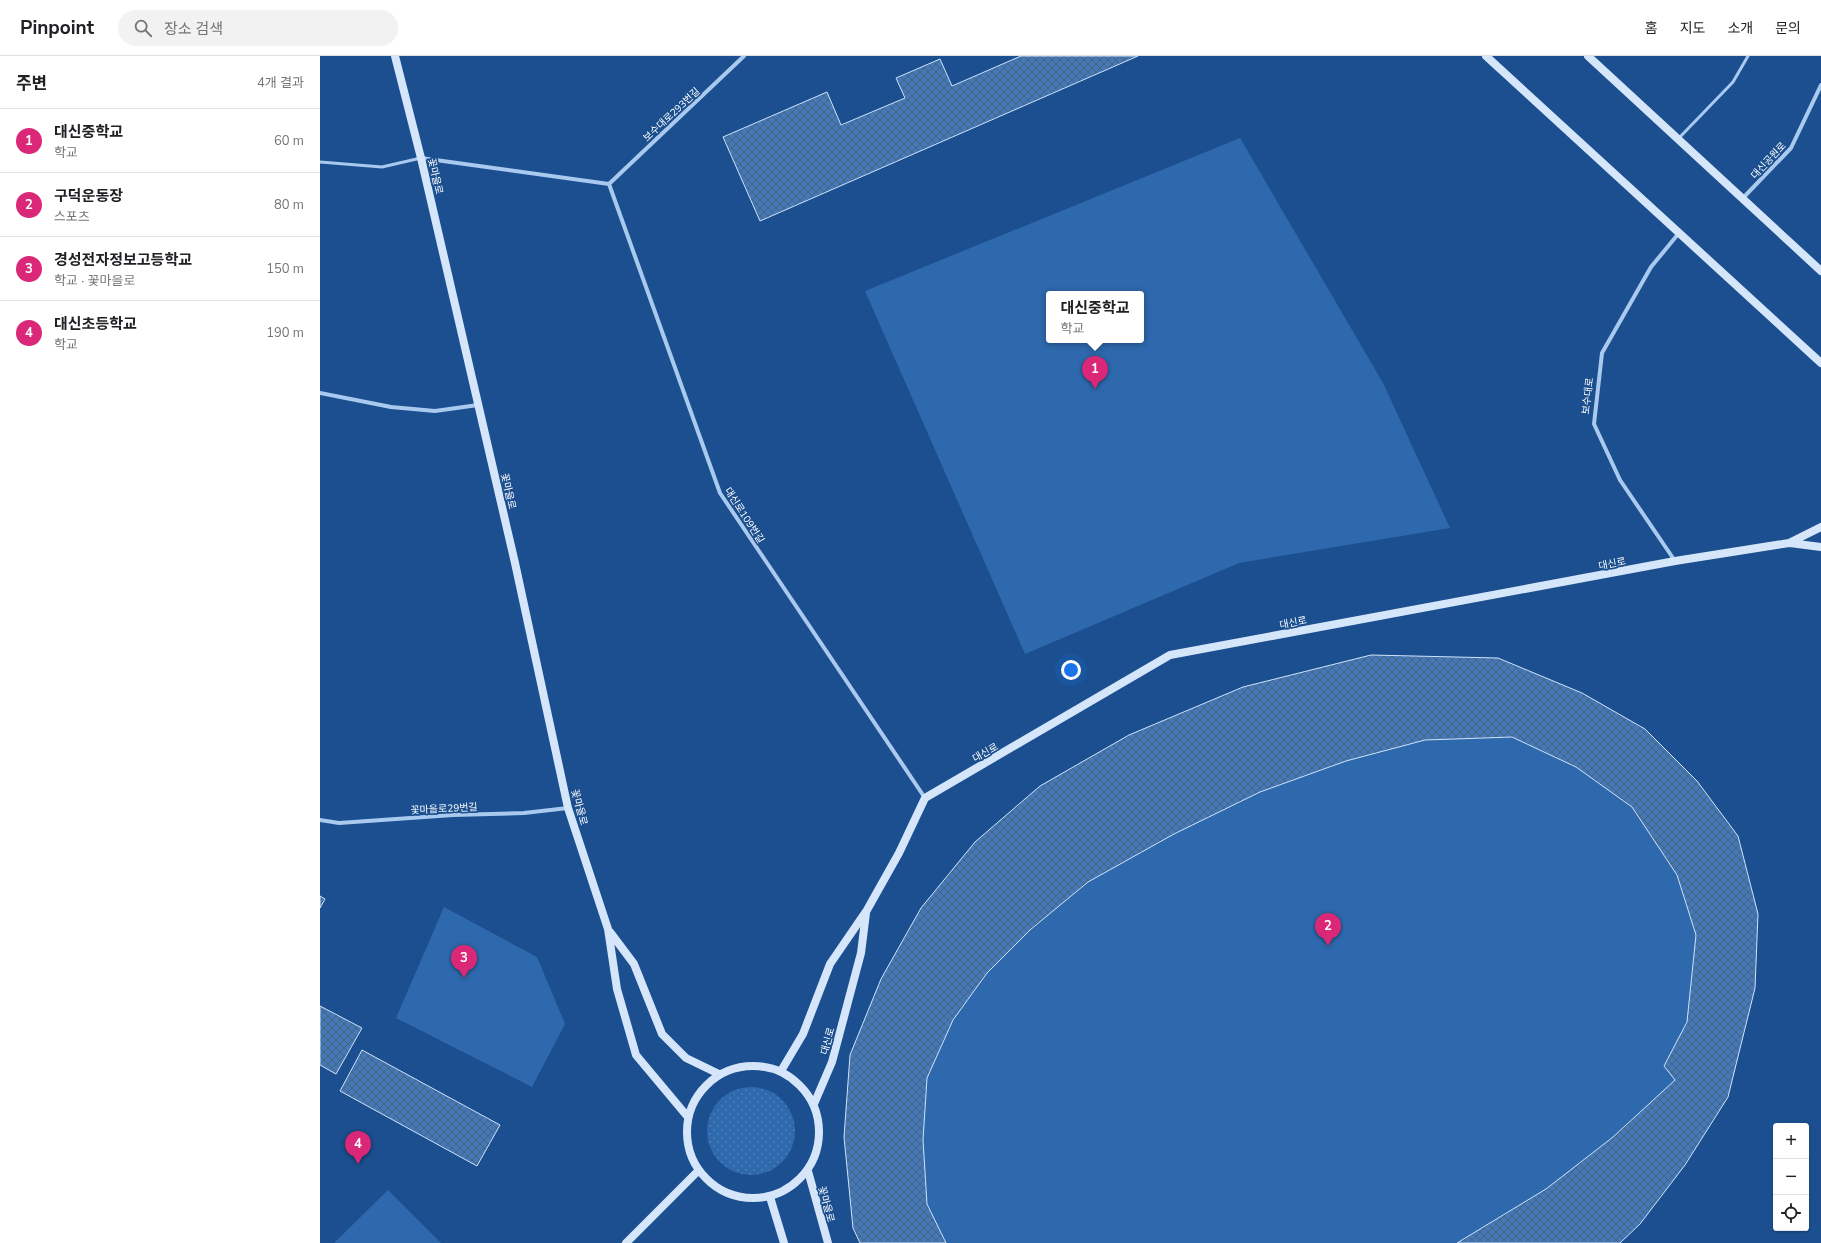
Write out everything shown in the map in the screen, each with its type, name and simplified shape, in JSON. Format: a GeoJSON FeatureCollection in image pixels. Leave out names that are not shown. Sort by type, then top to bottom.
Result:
{"type":"FeatureCollection","features":[{"type":"Feature","properties":{"kind":"main road","name":"꽃마을로"},"geometry":{"type":"LineString","coordinates":[[395,56],[421,158],[515,563],[568,808],[608,929],[617,988],[636,1054],[687,1116]]}},
{"type":"Feature","properties":{"kind":"main road"},"geometry":{"type":"LineString","coordinates":[[1486,56],[1821,363]]}},
{"type":"Feature","properties":{"kind":"main road"},"geometry":{"type":"LineString","coordinates":[[1588,56],[1679,138],[1742,199],[1821,271]]}},
{"type":"Feature","properties":{"kind":"main road","name":"대신로"},"geometry":{"type":"LineString","coordinates":[[781,1071],[803,1034],[830,964],[867,910],[899,852],[926,798],[1170,655],[1675,561],[1789,543],[1821,527]]}},
{"type":"Feature","properties":{"kind":"main road"},"geometry":{"type":"LineString","coordinates":[[1789,543],[1821,546]]}},
{"type":"Feature","properties":{"kind":"main road","name":"대신로"},"geometry":{"type":"LineString","coordinates":[[814,1104],[834,1055],[860,953],[867,910]]}},
{"type":"Feature","properties":{"kind":"main road","name":"꽃마을로"},"geometry":{"type":"LineString","coordinates":[[608,929],[634,964],[662,1034],[686,1058],[719,1074]]}},
{"type":"Feature","properties":{"kind":"main road"},"geometry":{"type":"LineString","coordinates":[[760,1066],[781,1071],[800,1085],[814,1104],[820,1127],[818,1150],[808,1171],[791,1188],[770,1197],[743,1198],[718,1190],[698,1171],[689,1154],[685,1135],[687,1116],[699,1092],[719,1074],[739,1067],[760,1066]]}},
{"type":"Feature","properties":{"kind":"main road"},"geometry":{"type":"LineString","coordinates":[[626,1243],[698,1171]]}},
{"type":"Feature","properties":{"kind":"main road","name":"꽃마을로"},"geometry":{"type":"LineString","coordinates":[[808,1171],[828,1243]]}},
{"type":"Feature","properties":{"kind":"main road"},"geometry":{"type":"LineString","coordinates":[[770,1197],[784,1243]]}},
{"type":"Feature","properties":{"kind":"street","name":"보수대로293번길"},"geometry":{"type":"LineString","coordinates":[[609,184],[744,56]]}},
{"type":"Feature","properties":{"kind":"street","name":"대신공원로"},"geometry":{"type":"LineString","coordinates":[[1742,199],[1791,148],[1821,85]]}},
{"type":"Feature","properties":{"kind":"street"},"geometry":{"type":"LineString","coordinates":[[421,158],[609,184]]}},
{"type":"Feature","properties":{"kind":"street","name":"대신로109번길"},"geometry":{"type":"LineString","coordinates":[[609,184],[720,493],[926,798]]}},
{"type":"Feature","properties":{"kind":"street","name":"보수대로"},"geometry":{"type":"LineString","coordinates":[[1675,561],[1620,480],[1594,424],[1602,353],[1651,266],[1679,233]]}},
{"type":"Feature","properties":{"kind":"street"},"geometry":{"type":"LineString","coordinates":[[320,393],[391,407],[435,411],[478,405]]}},
{"type":"Feature","properties":{"kind":"street","name":"꽃마을로29번길"},"geometry":{"type":"LineString","coordinates":[[320,820],[339,823],[453,815],[524,813],[568,808]]}},
{"type":"Feature","properties":{"kind":"lane"},"geometry":{"type":"LineString","coordinates":[[1679,138],[1733,82],[1748,56]]}},
{"type":"Feature","properties":{"kind":"lane"},"geometry":{"type":"LineString","coordinates":[[320,162],[382,167],[421,158]]}},
{"type":"Feature","properties":{"kind":"shaded area"},"geometry":{"type":"Polygon","coordinates":[[[1240,138],[1383,383],[1450,528],[1239,563],[1025,654],[865,291],[1240,138]]]}},
{"type":"Feature","properties":{"kind":"shaded area"},"geometry":{"type":"Polygon","coordinates":[[[1371,655],[1498,658],[1582,693],[1645,729],[1697,781],[1738,836],[1758,914],[1755,988],[1728,1097],[1685,1165],[1640,1224],[1620,1243],[860,1243],[853,1228],[844,1137],[850,1055],[881,979],[921,908],[975,842],[1040,786],[1129,735],[1243,687],[1371,655]]]}},
{"type":"Feature","properties":{"kind":"shaded area"},"geometry":{"type":"Polygon","coordinates":[[[444,907],[537,957],[565,1024],[532,1087],[396,1018],[444,907]]]}},
{"type":"Feature","properties":{"kind":"shaded area"},"geometry":{"type":"Polygon","coordinates":[[[751,1087],[768,1090],[782,1100],[792,1114],[795,1131],[792,1148],[782,1162],[768,1172],[751,1175],[734,1172],[720,1162],[710,1148],[707,1131],[710,1114],[720,1100],[734,1090],[751,1087]]]}},
{"type":"Feature","properties":{"kind":"shaded area"},"geometry":{"type":"Polygon","coordinates":[[[388,1190],[441,1243],[334,1243],[388,1190]]]}},
{"type":"Feature","properties":{"kind":"building"},"geometry":{"type":"Polygon","coordinates":[[[1021,56],[1138,56],[760,221],[723,137],[827,92],[841,125],[905,98],[896,78],[940,59],[952,86],[1021,56]]]}},
{"type":"Feature","properties":{"kind":"building"},"geometry":{"type":"Polygon","coordinates":[[[1371,655],[1498,658],[1582,693],[1645,729],[1697,781],[1738,836],[1758,914],[1755,988],[1728,1097],[1685,1165],[1640,1224],[1620,1243],[1457,1243],[1546,1189],[1613,1137],[1675,1080],[1664,1066],[1687,1022],[1696,935],[1677,875],[1632,807],[1576,767],[1512,737],[1425,740],[1346,761],[1260,792],[1174,834],[1088,882],[1030,930],[987,973],[953,1020],[927,1078],[923,1140],[927,1204],[946,1243],[860,1243],[853,1228],[844,1137],[850,1055],[881,979],[921,908],[975,842],[1040,786],[1129,735],[1243,687],[1371,655]]]}},
{"type":"Feature","properties":{"kind":"building"},"geometry":{"type":"Polygon","coordinates":[[[320,896],[325,899],[320,908],[320,896]]]}},
{"type":"Feature","properties":{"kind":"building"},"geometry":{"type":"Polygon","coordinates":[[[320,1006],[362,1028],[336,1074],[320,1065],[320,1006]]]}},
{"type":"Feature","properties":{"kind":"building"},"geometry":{"type":"Polygon","coordinates":[[[362,1050],[500,1125],[477,1166],[340,1091],[362,1050]]]}},
{"type":"Feature","properties":{"kind":"place","name":"대신중학교"},"geometry":{"type":"Point","coordinates":[1095,389]}},
{"type":"Feature","properties":{"kind":"place","name":"구덕운동장"},"geometry":{"type":"Point","coordinates":[1328,946]}},
{"type":"Feature","properties":{"kind":"place","name":"경성전자정보고등학교"},"geometry":{"type":"Point","coordinates":[464,978]}},
{"type":"Feature","properties":{"kind":"place","name":"대신초등학교"},"geometry":{"type":"Point","coordinates":[358,1164]}}]}
